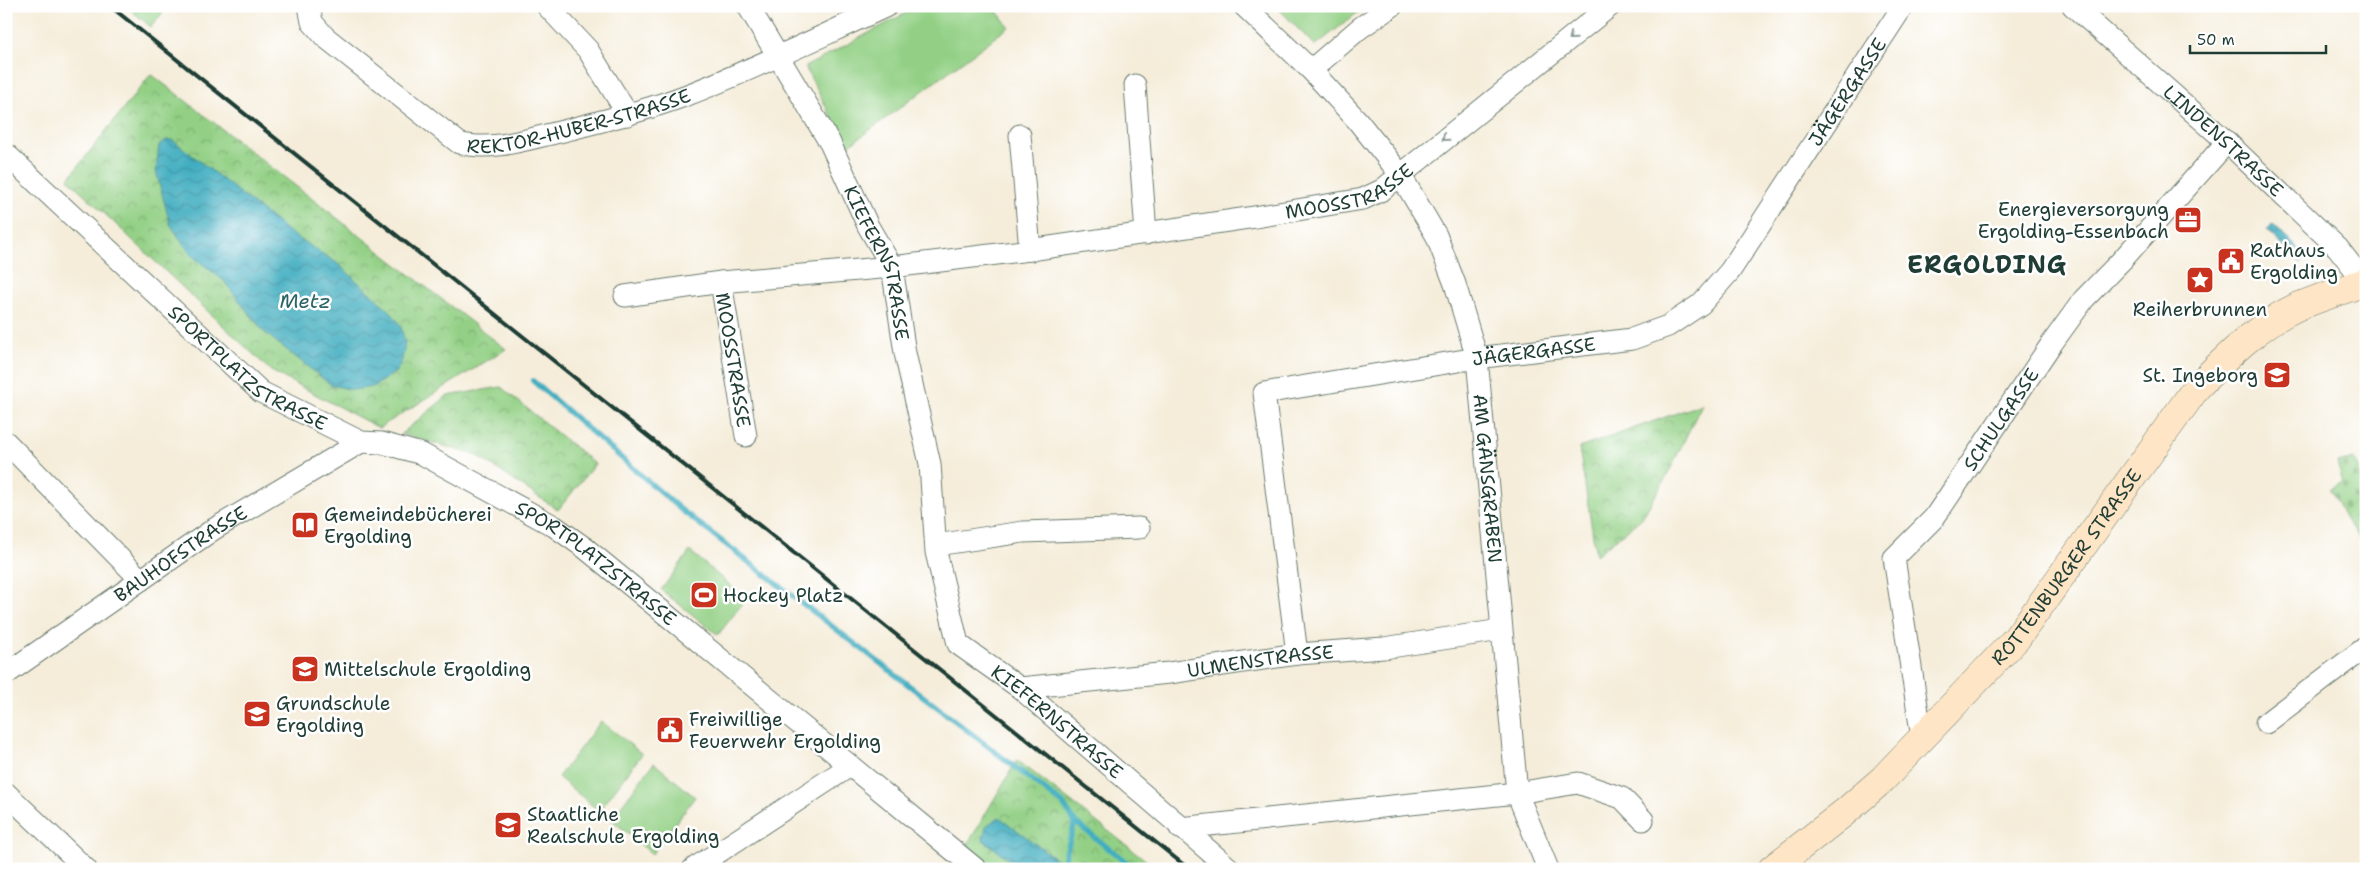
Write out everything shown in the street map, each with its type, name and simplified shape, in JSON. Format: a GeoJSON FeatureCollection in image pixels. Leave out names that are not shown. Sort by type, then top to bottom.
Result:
{"type":"FeatureCollection","features":[{"type":"Feature","properties":{"kind":"street","name":"REKTOR-HUBER-STRASSE"},"geometry":{"type":"LineString","coordinates":[[309,6],[312,22],[325,37],[459,143],[473,147],[489,146],[628,115],[686,96],[887,6]]}},
{"type":"Feature","properties":{"kind":"street"},"geometry":{"type":"LineString","coordinates":[[547,6],[588,50],[628,115]]}},
{"type":"Feature","properties":{"kind":"street","name":"KIEFERNSTRASSE"},"geometry":{"type":"LineString","coordinates":[[748,6],[830,143],[868,226],[892,267],[905,353],[930,464],[936,545],[958,644],[1020,688],[1180,828],[1230,869]]}},
{"type":"Feature","properties":{"kind":"street","name":"AM GÄNSGRABEN"},"geometry":{"type":"LineString","coordinates":[[1244,6],[1311,70],[1357,120],[1400,174],[1439,243],[1455,284],[1477,358],[1517,793],[1548,869]]}},
{"type":"Feature","properties":{"kind":"street"},"geometry":{"type":"LineString","coordinates":[[1311,70],[1360,28],[1392,6]]}},
{"type":"Feature","properties":{"kind":"street","name":"MOOSSTRASSE"},"geometry":{"type":"LineString","coordinates":[[625,296],[721,282],[892,267],[1030,250],[1146,234],[1363,199],[1382,190],[1610,6]]}},
{"type":"Feature","properties":{"kind":"street","name":"JÄGERGASSE"},"geometry":{"type":"LineString","coordinates":[[1297,654],[1264,393],[1477,358],[1632,339],[1668,326],[1701,304],[1730,271],[1903,6]]}},
{"type":"Feature","properties":{"kind":"street","name":"LINDENSTRASSE"},"geometry":{"type":"LineString","coordinates":[[2072,6],[2227,142],[2338,248],[2365,283]]}},
{"type":"Feature","properties":{"kind":"street"},"geometry":{"type":"LineString","coordinates":[[1135,85],[1146,234]]}},
{"type":"Feature","properties":{"kind":"street"},"geometry":{"type":"LineString","coordinates":[[1020,135],[1030,250]]}},
{"type":"Feature","properties":{"kind":"street","name":"SCHULGASSE"},"geometry":{"type":"LineString","coordinates":[[1922,738],[1894,558],[1934,518],[2084,299],[2122,260],[2227,142]]}},
{"type":"Feature","properties":{"kind":"street","name":"SPORTPLATZSTRASSE"},"geometry":{"type":"LineString","coordinates":[[6,154],[262,392],[361,442],[382,443],[422,454],[554,526],[585,548],[976,869]]}},
{"type":"Feature","properties":{"kind":"street","name":"MOOSSTRASSE"},"geometry":{"type":"LineString","coordinates":[[721,282],[746,436]]}},
{"type":"Feature","properties":{"kind":"street","name":"ROTTENBURGER STRASSE"},"geometry":{"type":"LineString","coordinates":[[1772,869],[1845,812],[1883,779],[2016,639],[2197,387],[2217,367],[2261,330],[2288,312],[2365,283]]}},
{"type":"Feature","properties":{"kind":"street"},"geometry":{"type":"LineString","coordinates":[[6,442],[141,580]]}},
{"type":"Feature","properties":{"kind":"street","name":"BAUHOFSTRASSE"},"geometry":{"type":"LineString","coordinates":[[6,674],[214,529],[361,442]]}},
{"type":"Feature","properties":{"kind":"street"},"geometry":{"type":"LineString","coordinates":[[936,545],[1023,532],[1139,528]]}},
{"type":"Feature","properties":{"kind":"street","name":"ULMENSTRASSE"},"geometry":{"type":"LineString","coordinates":[[1020,688],[1169,673],[1297,654],[1384,648],[1501,630]]}},
{"type":"Feature","properties":{"kind":"street"},"geometry":{"type":"LineString","coordinates":[[2266,723],[2366,647]]}},
{"type":"Feature","properties":{"kind":"street"},"geometry":{"type":"LineString","coordinates":[[693,869],[850,766]]}},
{"type":"Feature","properties":{"kind":"street"},"geometry":{"type":"LineString","coordinates":[[1180,828],[1517,793],[1578,782],[1622,798],[1643,820]]}},
{"type":"Feature","properties":{"kind":"street"},"geometry":{"type":"LineString","coordinates":[[6,793],[86,869]]}},
{"type":"Feature","properties":{"kind":"green space"},"geometry":{"type":"Polygon","coordinates":[[[126,6],[168,6],[151,27],[126,6]]]}},
{"type":"Feature","properties":{"kind":"green space"},"geometry":{"type":"Polygon","coordinates":[[[919,6],[993,6],[1009,27],[847,147],[805,67],[919,6]]]}},
{"type":"Feature","properties":{"kind":"green space"},"geometry":{"type":"Polygon","coordinates":[[[1276,6],[1366,6],[1315,46],[1276,6]]]}},
{"type":"Feature","properties":{"kind":"green space"},"geometry":{"type":"Polygon","coordinates":[[[151,74],[506,349],[379,428],[271,371],[68,179],[151,74]]]}},
{"type":"Feature","properties":{"kind":"green space"},"geometry":{"type":"Polygon","coordinates":[[[501,387],[595,464],[558,510],[476,455],[401,434],[447,396],[501,387]]]}},
{"type":"Feature","properties":{"kind":"green space"},"geometry":{"type":"Polygon","coordinates":[[[1702,404],[1667,476],[1642,518],[1596,555],[1579,448],[1702,404]]]}},
{"type":"Feature","properties":{"kind":"green space"},"geometry":{"type":"Polygon","coordinates":[[[2354,459],[2366,487],[2366,547],[2345,519],[2330,489],[2343,482],[2337,463],[2354,459]]]}},
{"type":"Feature","properties":{"kind":"green space","name":"Hockey Platz"},"geometry":{"type":"Polygon","coordinates":[[[690,551],[746,599],[718,635],[661,590],[690,551]]]}},
{"type":"Feature","properties":{"kind":"green space"},"geometry":{"type":"Polygon","coordinates":[[[601,721],[642,754],[599,811],[558,777],[601,721]]]}},
{"type":"Feature","properties":{"kind":"green space"},"geometry":{"type":"Polygon","coordinates":[[[1017,760],[1157,869],[994,869],[966,847],[1017,760]]]}},
{"type":"Feature","properties":{"kind":"green space"},"geometry":{"type":"Polygon","coordinates":[[[654,763],[695,797],[652,854],[611,819],[654,763]]]}},
{"type":"Feature","properties":{"kind":"water","name":"Metz"},"geometry":{"type":"Polygon","coordinates":[[[166,140],[173,140],[290,233],[337,263],[390,311],[401,326],[405,344],[402,360],[397,371],[373,387],[353,390],[331,385],[264,332],[223,280],[191,255],[170,224],[156,171],[159,145],[166,140]]]}},
{"type":"Feature","properties":{"kind":"water"},"geometry":{"type":"Polygon","coordinates":[[[2272,224],[2307,256],[2301,263],[2266,230],[2272,224]]]}},
{"type":"Feature","properties":{"kind":"water"},"geometry":{"type":"Polygon","coordinates":[[[999,817],[1063,864],[1067,869],[1022,869],[983,840],[986,826],[999,817]]]}},
{"type":"Feature","properties":{"kind":"waterway"},"geometry":{"type":"LineString","coordinates":[[533,381],[680,509],[1063,804],[1075,822],[1063,864]]}},
{"type":"Feature","properties":{"kind":"waterway"},"geometry":{"type":"LineString","coordinates":[[1075,822],[1135,869]]}},
{"type":"Feature","properties":{"kind":"railway"},"geometry":{"type":"LineString","coordinates":[[110,6],[1189,869]]}},
{"type":"Feature","properties":{"kind":"place","name":"Energieversorgung Ergolding-Essenbach"},"geometry":{"type":"Point","coordinates":[2188,220]}},
{"type":"Feature","properties":{"kind":"place","name":"Rathaus Ergolding"},"geometry":{"type":"Point","coordinates":[2231,261]}},
{"type":"Feature","properties":{"kind":"place","name":"Reiherbrunnen"},"geometry":{"type":"Point","coordinates":[2200,280]}},
{"type":"Feature","properties":{"kind":"place","name":"St. Ingeborg"},"geometry":{"type":"Point","coordinates":[2277,375]}},
{"type":"Feature","properties":{"kind":"place","name":"Gemeindebücherei Ergolding"},"geometry":{"type":"Point","coordinates":[305,525]}},
{"type":"Feature","properties":{"kind":"place","name":"Hockey Platz"},"geometry":{"type":"Point","coordinates":[704,595]}},
{"type":"Feature","properties":{"kind":"place","name":"Mittelschule Ergolding"},"geometry":{"type":"Point","coordinates":[305,669]}},
{"type":"Feature","properties":{"kind":"place","name":"Grundschule Ergolding"},"geometry":{"type":"Point","coordinates":[257,714]}},
{"type":"Feature","properties":{"kind":"place","name":"Freiwillige Feuerwehr Ergolding"},"geometry":{"type":"Point","coordinates":[670,730]}},
{"type":"Feature","properties":{"kind":"place","name":"Staatliche Realschule Ergolding"},"geometry":{"type":"Point","coordinates":[508,825]}},
{"type":"Feature","properties":{"kind":"district","name":"ERGOLDING"},"geometry":{"type":"Point","coordinates":[1987,265]}}]}
